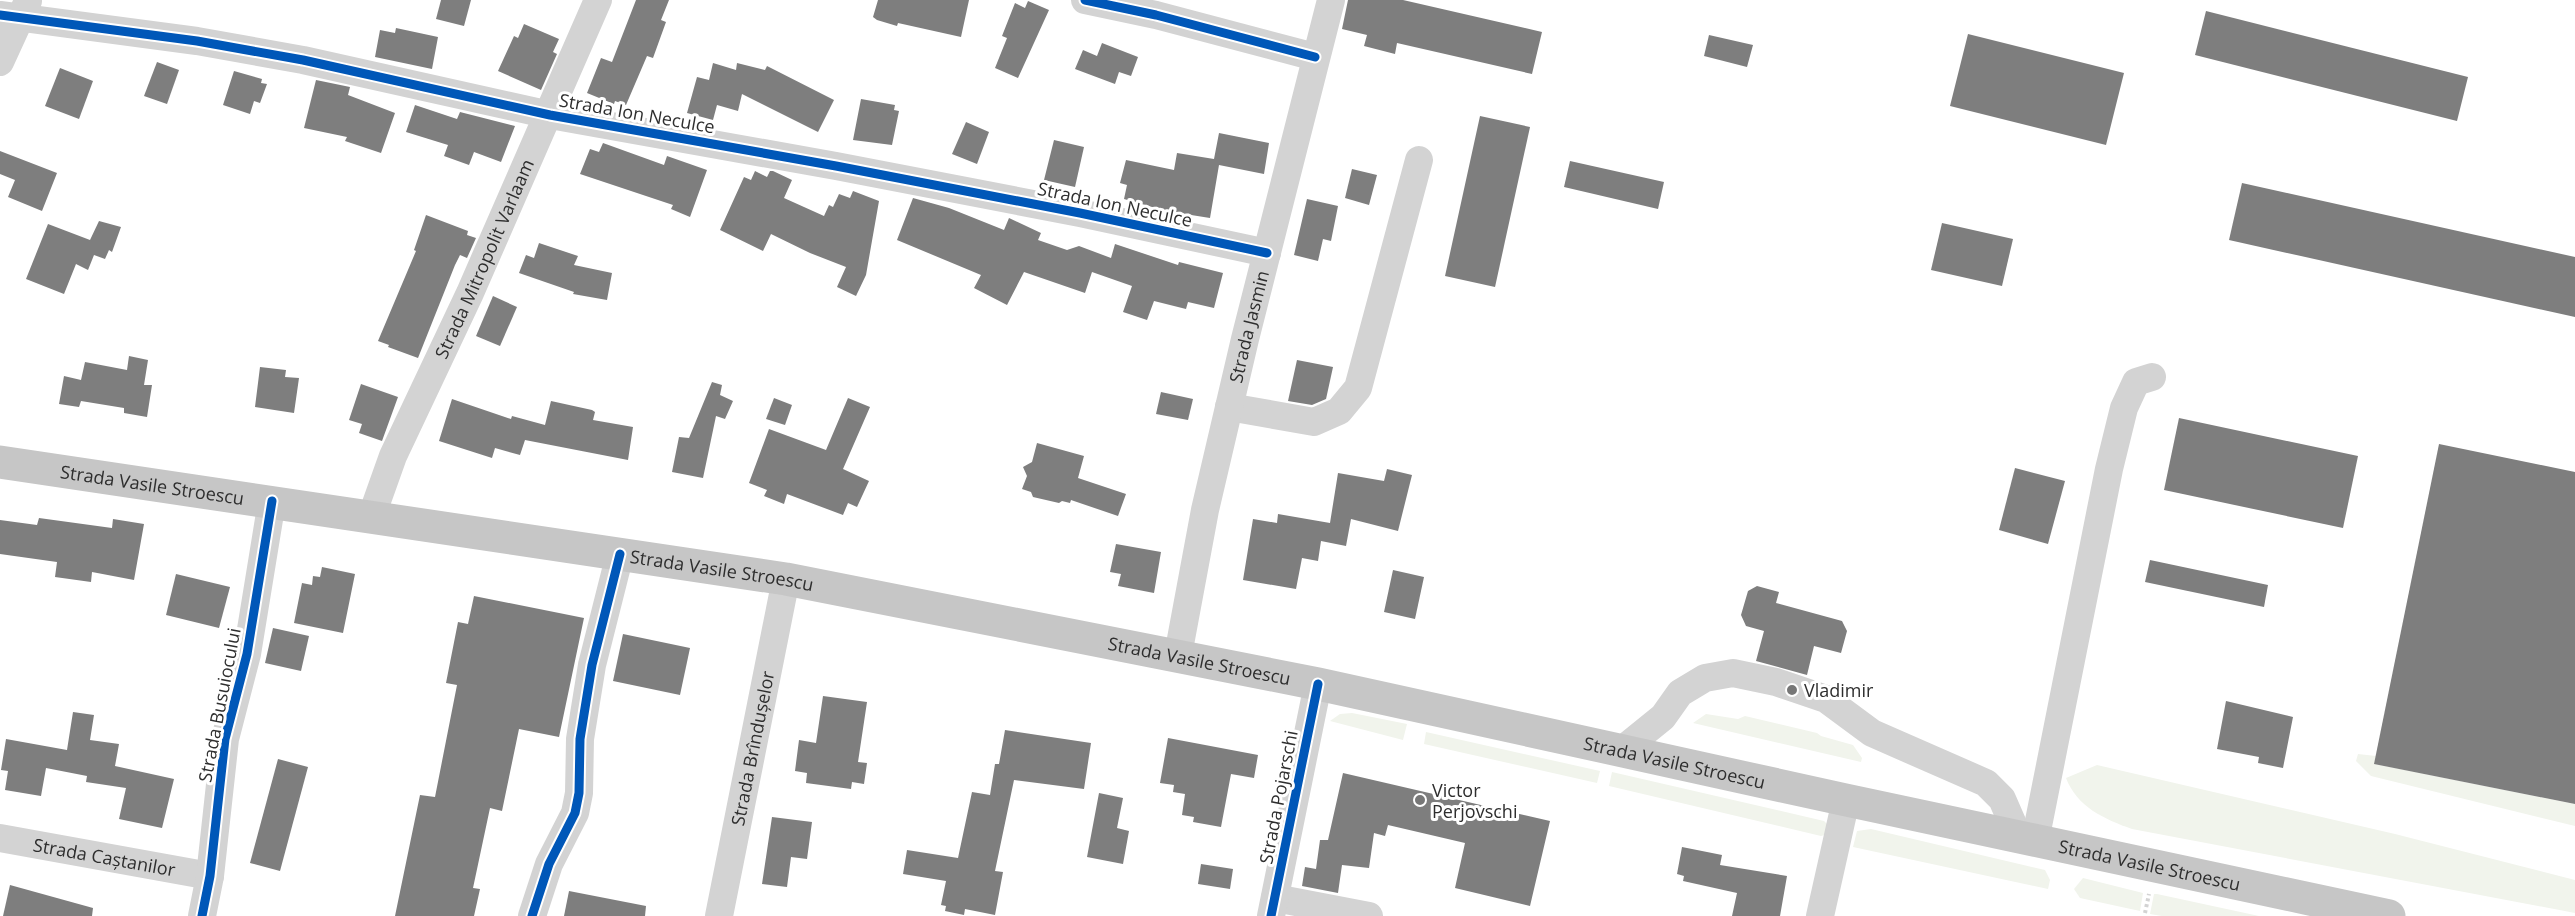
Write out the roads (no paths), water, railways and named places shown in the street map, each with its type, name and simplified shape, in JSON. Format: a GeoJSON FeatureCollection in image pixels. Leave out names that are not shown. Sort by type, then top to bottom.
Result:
{"type":"FeatureCollection","features":[{"type":"Feature","properties":{"kind":"main road","name":"Strada Vasile Stroescu"},"geometry":{"type":"LineString","coordinates":[[0,462],[372,515],[786,579],[1318,684],[2389,916]]}},
{"type":"Feature","properties":{"kind":"street","name":"Strada Mitropolit Varlaam"},"geometry":{"type":"LineString","coordinates":[[372,515],[393,456],[470,293],[598,0]]}},
{"type":"Feature","properties":{"kind":"street"},"geometry":{"type":"LineString","coordinates":[[1084,0],[1156,15],[1315,57]]}},
{"type":"Feature","properties":{"kind":"street","name":"Strada Jasmin"},"geometry":{"type":"LineString","coordinates":[[1178,655],[1205,510],[1229,407],[1331,0]]}},
{"type":"Feature","properties":{"kind":"street","name":"Strada Ion Neculce"},"geometry":{"type":"LineString","coordinates":[[16,10],[303,60],[550,114],[1080,213],[1267,253]]}},
{"type":"Feature","properties":{"kind":"street"},"geometry":{"type":"LineString","coordinates":[[0,62],[16,10]]}},
{"type":"Feature","properties":{"kind":"street"},"geometry":{"type":"LineString","coordinates":[[1229,407],[1314,422],[1339,411],[1358,388],[1419,160]]}},
{"type":"Feature","properties":{"kind":"street"},"geometry":{"type":"LineString","coordinates":[[2027,839],[2124,408],[2136,382],[2152,377]]}},
{"type":"Feature","properties":{"kind":"street","name":"Strada Busuiocului"},"geometry":{"type":"LineString","coordinates":[[202,916],[210,876],[225,739],[247,654],[272,501]]}},
{"type":"Feature","properties":{"kind":"street"},"geometry":{"type":"LineString","coordinates":[[531,916],[549,864],[575,813],[579,792],[580,739],[592,665],[620,554]]}},
{"type":"Feature","properties":{"kind":"street","name":"Strada Brîndușelor"},"geometry":{"type":"LineString","coordinates":[[719,916],[786,579]]}},
{"type":"Feature","properties":{"kind":"street"},"geometry":{"type":"LineString","coordinates":[[1621,751],[1663,717],[1680,693],[1706,678],[1733,673],[1776,682],[1826,699],[1872,733],[1986,783],[2002,799],[2027,839]]}},
{"type":"Feature","properties":{"kind":"street","name":"Strada Pojarschi"},"geometry":{"type":"LineString","coordinates":[[1273,907],[1318,684]]}},
{"type":"Feature","properties":{"kind":"street"},"geometry":{"type":"LineString","coordinates":[[1820,916],[1846,800]]}},
{"type":"Feature","properties":{"kind":"street","name":"Strada Caștanilor"},"geometry":{"type":"LineString","coordinates":[[0,838],[210,876]]}},
{"type":"Feature","properties":{"kind":"street"},"geometry":{"type":"LineString","coordinates":[[1273,907],[1369,916]]}},
{"type":"Feature","properties":{"kind":"place","name":"Vladimir"},"geometry":{"type":"Point","coordinates":[1792,690]}},
{"type":"Feature","properties":{"kind":"place","name":"Victor Perjovschi"},"geometry":{"type":"Point","coordinates":[1420,800]}}]}
